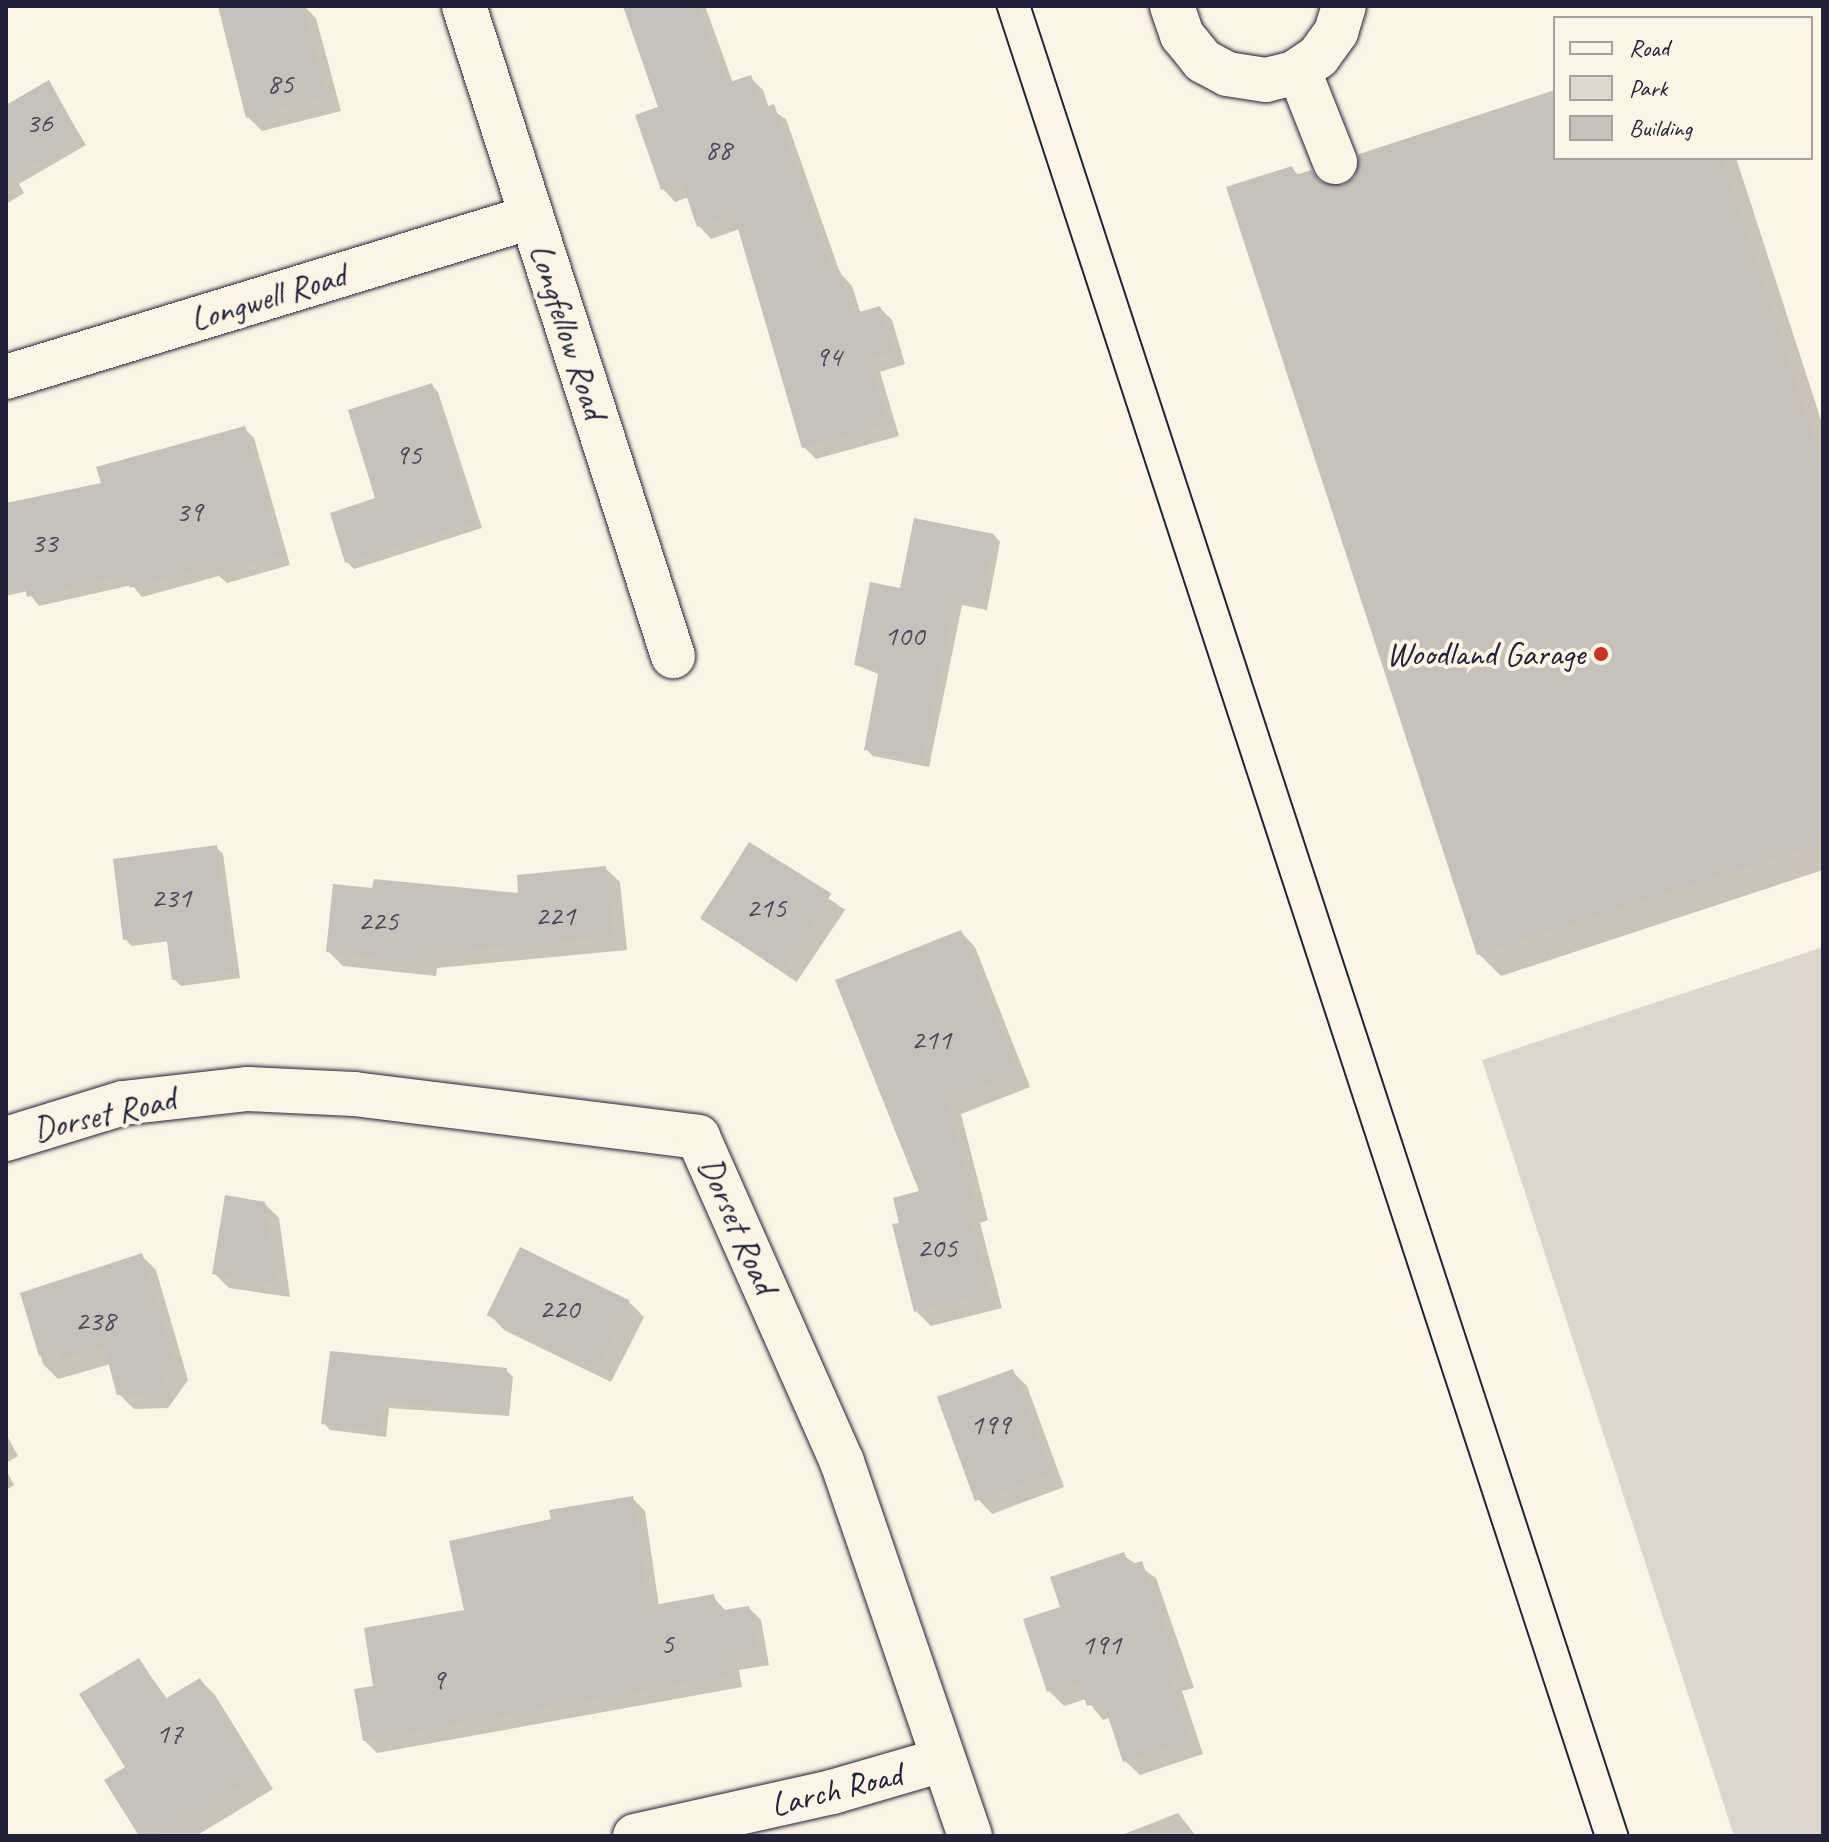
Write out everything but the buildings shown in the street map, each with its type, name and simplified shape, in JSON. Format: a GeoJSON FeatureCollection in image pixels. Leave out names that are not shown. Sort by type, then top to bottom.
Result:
{"type":"FeatureCollection","features":[{"type":"Feature","properties":{"kind":"street","name":"Longfellow Road"},"geometry":{"type":"LineString","coordinates":[[464,6],[673,656]]}},
{"type":"Feature","properties":{"kind":"street"},"geometry":{"type":"LineString","coordinates":[[1172,6],[1192,49],[1214,68],[1240,79],[1266,80],[1299,71],[1327,47],[1344,6]]}},
{"type":"Feature","properties":{"kind":"street"},"geometry":{"type":"LineString","coordinates":[[1299,71],[1335,162]]}},
{"type":"Feature","properties":{"kind":"street","name":"Longwell Road"},"geometry":{"type":"LineString","coordinates":[[6,377],[531,217]]}},
{"type":"Feature","properties":{"kind":"street","name":"Dorset Road"},"geometry":{"type":"LineString","coordinates":[[6,1139],[123,1103],[248,1089],[354,1094],[698,1137],[842,1462],[970,1836]]}},
{"type":"Feature","properties":{"kind":"street","name":"Larch Road"},"geometry":{"type":"LineString","coordinates":[[635,1836],[832,1792],[942,1760]]}},
{"type":"Feature","properties":{"kind":"green space"},"geometry":{"type":"Polygon","coordinates":[[[1823,947],[1823,1836],[1734,1836],[1482,1060],[1823,947]]]}},
{"type":"Feature","properties":{"kind":"tram line"},"geometry":{"type":"LineString","coordinates":[[996,6],[1594,1836]]}},
{"type":"Feature","properties":{"kind":"tram line"},"geometry":{"type":"LineString","coordinates":[[1031,6],[1629,1836]]}},
{"type":"Feature","properties":{"kind":"place","name":"Woodland Garage"},"geometry":{"type":"Point","coordinates":[1601,654]}}]}
